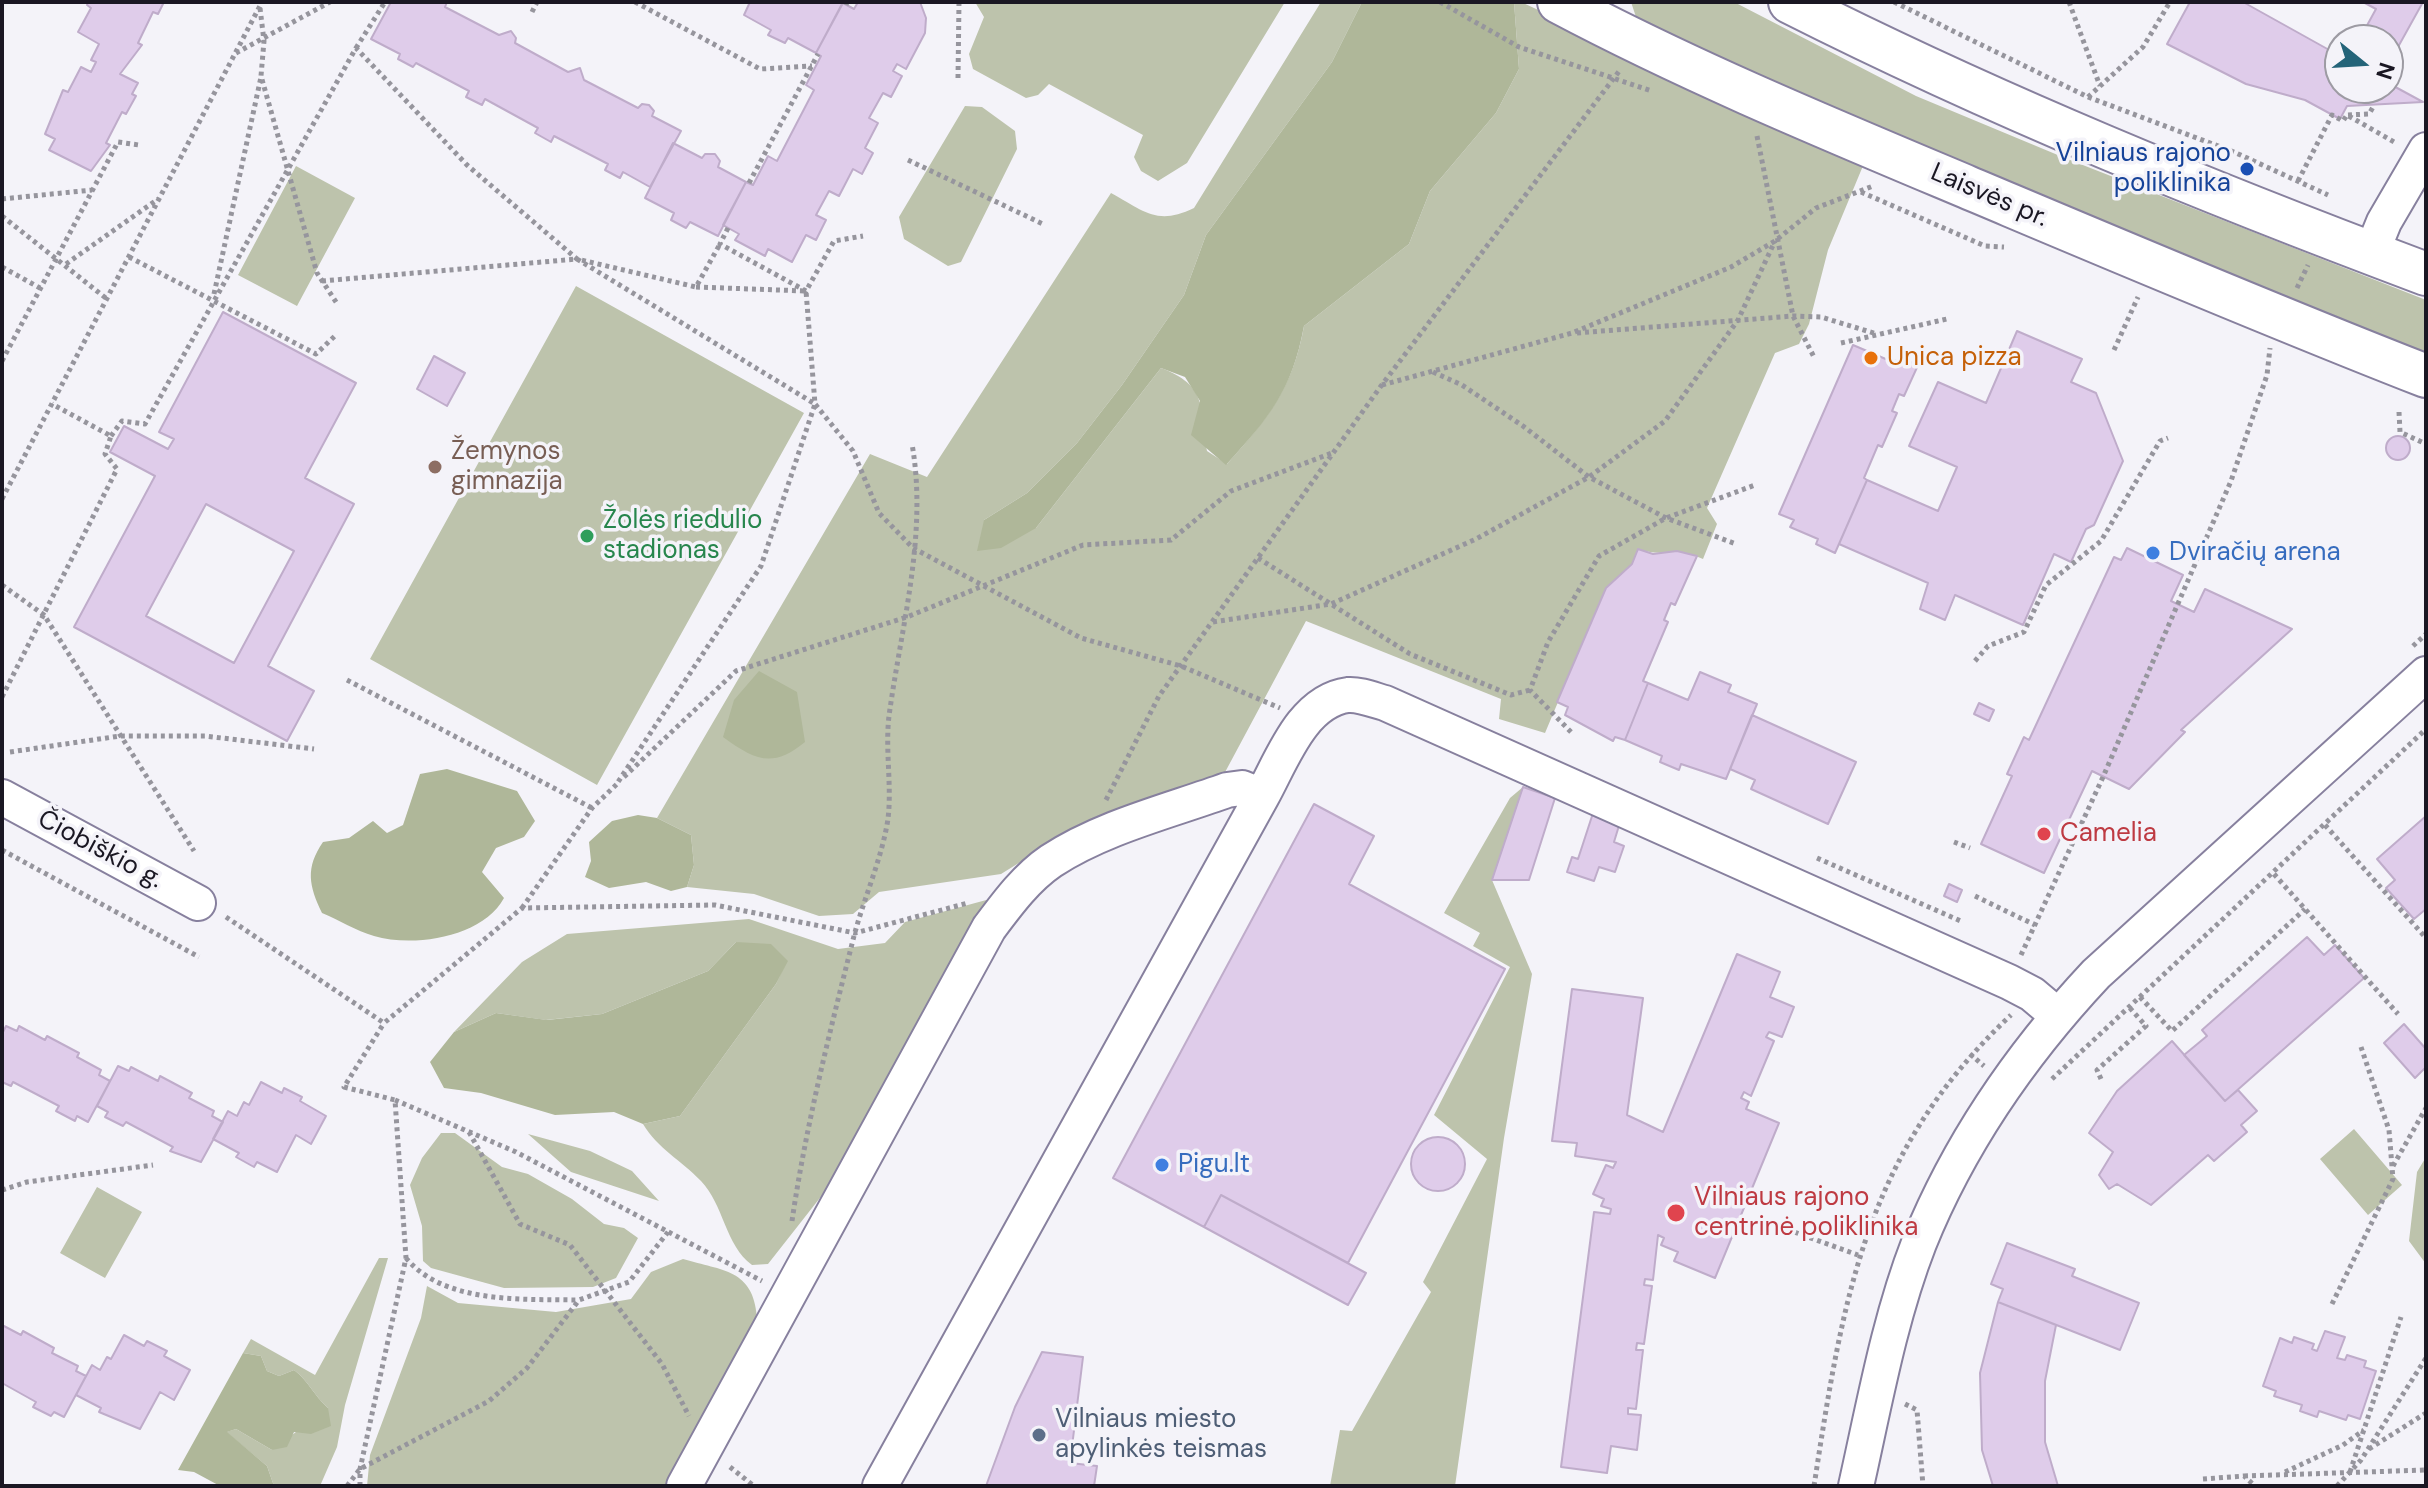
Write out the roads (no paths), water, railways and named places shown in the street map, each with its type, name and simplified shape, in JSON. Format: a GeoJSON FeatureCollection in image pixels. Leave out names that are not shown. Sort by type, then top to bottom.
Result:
{"type":"FeatureCollection","features":[{"type":"Feature","properties":{"kind":"main road","name":"Laisvės pr."},"geometry":{"type":"LineString","coordinates":[[1559,2],[1629,54],[1792,113],[2283,320],[2426,376]]}},
{"type":"Feature","properties":{"kind":"main road"},"geometry":{"type":"LineString","coordinates":[[1618,2],[1629,54]]}},
{"type":"Feature","properties":{"kind":"main road"},"geometry":{"type":"LineString","coordinates":[[1790,2],[1957,84],[2426,274]]}},
{"type":"Feature","properties":{"kind":"street"},"geometry":{"type":"LineString","coordinates":[[2371,254],[2416,149]]}},
{"type":"Feature","properties":{"kind":"street"},"geometry":{"type":"LineString","coordinates":[[1856,1486],[1898,1311],[1919,1245],[1973,1130],[2057,1015],[2096,974],[2426,674]]}},
{"type":"Feature","properties":{"kind":"street"},"geometry":{"type":"LineString","coordinates":[[880,1486],[1262,796],[1307,719],[1323,702],[1350,695],[1385,703],[2009,982],[2032,994],[2057,1015]]}},
{"type":"Feature","properties":{"kind":"street"},"geometry":{"type":"LineString","coordinates":[[684,1486],[989,928],[1019,889],[1049,862],[1085,842],[1227,790],[1242,788],[1262,796]]}},
{"type":"Feature","properties":{"kind":"street","name":"Čiobiškio g."},"geometry":{"type":"LineString","coordinates":[[2,797],[212,910]]}},
{"type":"Feature","properties":{"kind":"place","name":"Vilniaus rajono poliklinika"},"geometry":{"type":"Point","coordinates":[2247,169]}},
{"type":"Feature","properties":{"kind":"place","name":"Unica pizza"},"geometry":{"type":"Point","coordinates":[1871,358]}},
{"type":"Feature","properties":{"kind":"place","name":"Žemynos gimnazija"},"geometry":{"type":"Point","coordinates":[435,467]}},
{"type":"Feature","properties":{"kind":"place","name":"Žolės riedulio stadionas"},"geometry":{"type":"Point","coordinates":[587,536]}},
{"type":"Feature","properties":{"kind":"place","name":"Dviračių arena"},"geometry":{"type":"Point","coordinates":[2153,553]}},
{"type":"Feature","properties":{"kind":"place","name":"Camelia"},"geometry":{"type":"Point","coordinates":[2044,834]}},
{"type":"Feature","properties":{"kind":"place","name":"Pigu.lt"},"geometry":{"type":"Point","coordinates":[1162,1165]}},
{"type":"Feature","properties":{"kind":"place","name":"Vilniaus rajono centrinė poliklinika"},"geometry":{"type":"Point","coordinates":[1676,1213]}},
{"type":"Feature","properties":{"kind":"place","name":"Vilniaus miesto apylinkės teismas"},"geometry":{"type":"Point","coordinates":[1039,1435]}}]}
